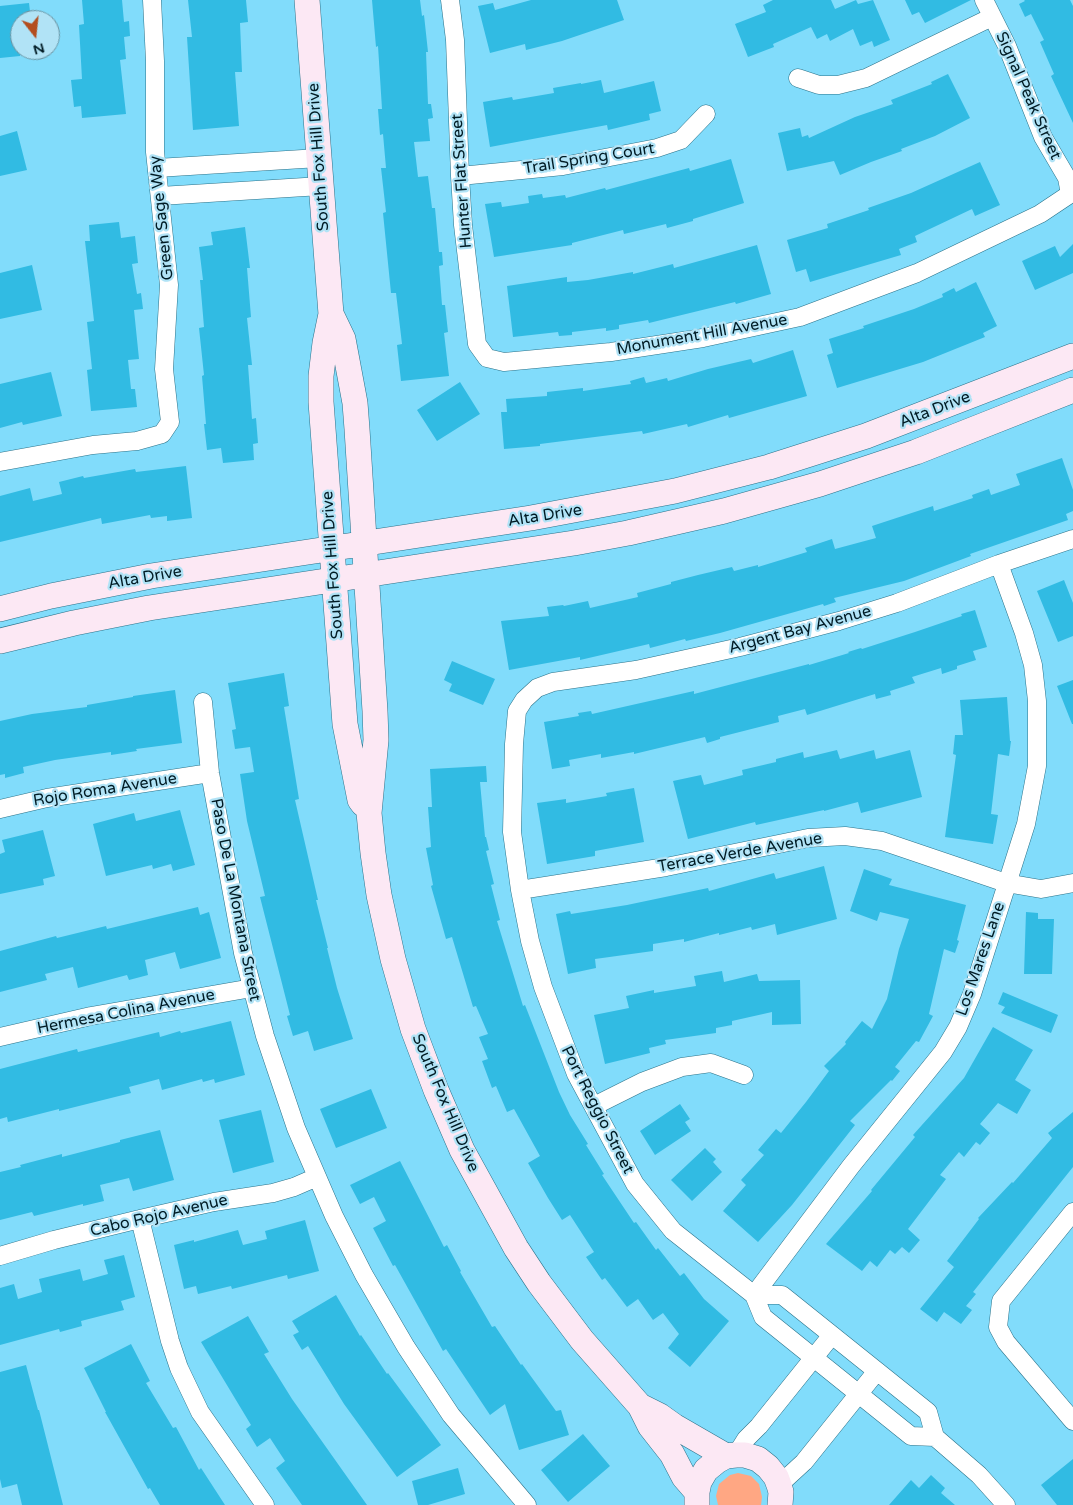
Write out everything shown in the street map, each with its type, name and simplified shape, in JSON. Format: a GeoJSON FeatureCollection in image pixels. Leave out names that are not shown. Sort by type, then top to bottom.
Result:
{"type":"FeatureCollection","features":[{"type":"Feature","properties":{"kind":"street","name":"Green Sage Way"},"geometry":{"type":"LineString","coordinates":[[0,462],[93,445],[137,441],[162,434],[170,422],[164,369],[169,285],[156,168],[155,61],[152,0]]}},
{"type":"Feature","properties":{"kind":"street","name":"South Fox Hill Drive"},"geometry":{"type":"LineString","coordinates":[[307,0],[331,314],[324,343],[321,376],[334,580],[346,724],[360,800],[369,813]]}},
{"type":"Feature","properties":{"kind":"street","name":"Hunter Flat Street"},"geometry":{"type":"LineString","coordinates":[[450,0],[455,40],[463,225],[477,344],[487,358]]}},
{"type":"Feature","properties":{"kind":"street","name":"Signal Peak Street"},"geometry":{"type":"LineString","coordinates":[[984,0],[1007,46],[1043,137],[1067,178],[1070,194]]}},
{"type":"Feature","properties":{"kind":"street"},"geometry":{"type":"LineString","coordinates":[[798,78],[819,85],[838,84],[866,78],[992,17]]}},
{"type":"Feature","properties":{"kind":"street","name":"Trail Spring Court"},"geometry":{"type":"LineString","coordinates":[[460,176],[563,166],[658,148],[681,140],[706,114]]}},
{"type":"Feature","properties":{"kind":"street"},"geometry":{"type":"LineString","coordinates":[[156,168],[319,158]]}},
{"type":"Feature","properties":{"kind":"street"},"geometry":{"type":"LineString","coordinates":[[160,196],[321,186]]}},
{"type":"Feature","properties":{"kind":"street","name":"Monument Hill Avenue"},"geometry":{"type":"LineString","coordinates":[[487,358],[504,362],[611,352],[703,338],[800,317],[917,273],[1040,214],[1070,194]]}},
{"type":"Feature","properties":{"kind":"street","name":"South Fox Hill Drive"},"geometry":{"type":"LineString","coordinates":[[331,314],[343,340],[354,403],[367,575],[376,740],[369,813],[379,895],[393,959],[413,1029],[452,1127],[481,1186],[516,1248],[539,1283],[582,1340],[640,1406],[650,1426],[672,1454],[696,1500]]}},
{"type":"Feature","properties":{"kind":"street","name":"Alta Drive"},"geometry":{"type":"LineString","coordinates":[[0,609],[51,596],[151,576],[531,518],[628,501],[769,467],[902,423],[1073,356]]}},
{"type":"Feature","properties":{"kind":"street","name":"Alta Drive"},"geometry":{"type":"LineString","coordinates":[[0,642],[118,614],[195,600],[574,543],[724,511],[820,484],[916,452],[1073,390]]}},
{"type":"Feature","properties":{"kind":"street","name":"Argent Bay Avenue"},"geometry":{"type":"LineString","coordinates":[[524,700],[537,688],[553,682],[646,668],[740,647],[839,621],[897,603],[999,564],[1073,539]]}},
{"type":"Feature","properties":{"kind":"street","name":"Los Mares Lane"},"geometry":{"type":"LineString","coordinates":[[754,1295],[851,1166],[943,1052],[958,1027],[972,994],[1026,824],[1037,766],[1037,701],[1033,665],[1024,633],[999,564]]}},
{"type":"Feature","properties":{"kind":"street","name":"Port Reggio Street"},"geometry":{"type":"LineString","coordinates":[[524,700],[518,711],[514,744],[512,832],[520,890],[530,941],[543,987],[576,1074],[635,1184],[673,1231],[754,1295],[764,1317],[911,1436],[935,1436]]}},
{"type":"Feature","properties":{"kind":"street","name":"Paso De La Montana Street"},"geometry":{"type":"LineString","coordinates":[[203,702],[210,773],[243,953],[264,1036],[293,1119],[334,1216],[364,1275],[406,1347],[452,1415],[527,1505]]}},
{"type":"Feature","properties":{"kind":"street","name":"Rojo Roma Avenue"},"geometry":{"type":"LineString","coordinates":[[0,809],[47,798],[210,773]]}},
{"type":"Feature","properties":{"kind":"street","name":"Terrace Verde Avenue"},"geometry":{"type":"LineString","coordinates":[[520,890],[666,867],[808,838],[844,836],[882,841],[1006,883],[1041,888],[1073,883]]}},
{"type":"Feature","properties":{"kind":"street","name":"Hermesa Colina Avenue"},"geometry":{"type":"LineString","coordinates":[[0,1036],[91,1016],[252,988]]}},
{"type":"Feature","properties":{"kind":"street"},"geometry":{"type":"LineString","coordinates":[[594,1106],[642,1082],[682,1067],[711,1063],[744,1074]]}},
{"type":"Feature","properties":{"kind":"street","name":"Cabo Rojo Avenue"},"geometry":{"type":"LineString","coordinates":[[0,1256],[54,1240],[140,1219],[214,1202],[273,1193],[294,1187],[317,1176]]}},
{"type":"Feature","properties":{"kind":"street"},"geometry":{"type":"LineString","coordinates":[[1073,1212],[1001,1301],[998,1327],[1006,1342],[1073,1422]]}},
{"type":"Feature","properties":{"kind":"street"},"geometry":{"type":"LineString","coordinates":[[140,1219],[170,1340],[179,1368],[200,1412],[265,1505]]}},
{"type":"Feature","properties":{"kind":"street"},"geometry":{"type":"LineString","coordinates":[[754,1295],[782,1295],[928,1412],[935,1436],[980,1475],[1006,1505]]}},
{"type":"Feature","properties":{"kind":"street"},"geometry":{"type":"LineString","coordinates":[[696,1500],[699,1482],[706,1470],[716,1461],[731,1456],[760,1426],[832,1335]]}},
{"type":"Feature","properties":{"kind":"street"},"geometry":{"type":"LineString","coordinates":[[782,1497],[804,1462],[877,1371]]}},
{"type":"Feature","properties":{"kind":"street","name":"South Fox Hill Drive"},"geometry":{"type":"LineString","coordinates":[[640,1406],[731,1456],[745,1455],[758,1459],[768,1466],[776,1477],[782,1497]]}},
{"type":"Feature","properties":{"kind":"shaded area"},"geometry":{"type":"Polygon","coordinates":[[[738,1473],[751,1476],[759,1484],[762,1497],[761,1505],[718,1505],[716,1496],[719,1484],[730,1475],[738,1473]]]}},
{"type":"Feature","properties":{"kind":"building"},"geometry":{"type":"Polygon","coordinates":[[[82,0],[122,0],[124,22],[129,21],[130,36],[124,37],[126,59],[120,60],[126,114],[82,118],[81,106],[74,107],[71,80],[82,79],[79,25],[84,24],[82,0]]]}},
{"type":"Feature","properties":{"kind":"building"},"geometry":{"type":"Polygon","coordinates":[[[188,0],[246,0],[248,22],[240,23],[242,72],[235,72],[239,126],[193,130],[187,37],[192,37],[188,0]]]}},
{"type":"Feature","properties":{"kind":"building"},"geometry":{"type":"Polygon","coordinates":[[[372,0],[420,0],[422,16],[424,15],[428,52],[426,52],[428,104],[431,104],[433,118],[428,119],[430,141],[414,142],[418,177],[428,176],[432,208],[435,208],[439,252],[442,252],[443,265],[439,266],[442,305],[445,305],[448,332],[444,333],[449,376],[401,381],[397,345],[402,344],[396,293],[391,293],[383,213],[386,212],[381,168],[386,168],[383,134],[380,135],[378,109],[382,109],[378,46],[376,47],[372,0]]]}},
{"type":"Feature","properties":{"kind":"building"},"geometry":{"type":"Polygon","coordinates":[[[531,0],[617,0],[624,20],[562,41],[526,50],[525,44],[490,53],[478,6],[493,3],[495,10],[531,0]]]}},
{"type":"Feature","properties":{"kind":"building"},"geometry":{"type":"Polygon","coordinates":[[[773,0],[831,0],[835,9],[856,0],[858,4],[873,0],[890,40],[874,47],[872,41],[860,46],[853,29],[830,41],[827,34],[817,39],[811,27],[773,44],[774,47],[748,57],[735,24],[766,12],[763,5],[773,0]]]}},
{"type":"Feature","properties":{"kind":"building"},"geometry":{"type":"Polygon","coordinates":[[[905,0],[971,0],[925,23],[919,12],[912,15],[905,0]]]}},
{"type":"Feature","properties":{"kind":"building"},"geometry":{"type":"Polygon","coordinates":[[[1024,0],[1070,0],[1073,6],[1073,123],[1051,76],[1054,74],[1040,42],[1044,40],[1031,14],[1025,17],[1019,4],[1024,0]]]}},
{"type":"Feature","properties":{"kind":"building"},"geometry":{"type":"Polygon","coordinates":[[[29,3],[30,10],[10,10],[10,57],[0,58],[0,6],[29,3]]]}},
{"type":"Feature","properties":{"kind":"building"},"geometry":{"type":"Polygon","coordinates":[[[948,74],[970,118],[935,136],[901,149],[902,151],[840,175],[834,161],[787,171],[778,133],[800,128],[802,137],[808,135],[809,138],[855,117],[893,104],[891,100],[932,84],[931,82],[948,74]]]}},
{"type":"Feature","properties":{"kind":"building"},"geometry":{"type":"Polygon","coordinates":[[[601,80],[604,93],[654,81],[661,111],[649,114],[650,120],[608,130],[607,125],[490,147],[483,102],[512,97],[513,100],[554,93],[553,88],[601,80]]]}},
{"type":"Feature","properties":{"kind":"building"},"geometry":{"type":"Polygon","coordinates":[[[17,131],[27,170],[0,176],[0,136],[17,131]]]}},
{"type":"Feature","properties":{"kind":"building"},"geometry":{"type":"Polygon","coordinates":[[[731,159],[744,203],[667,228],[666,224],[624,234],[623,230],[572,243],[572,245],[494,257],[485,204],[501,202],[502,207],[529,203],[528,196],[542,194],[543,198],[565,195],[566,198],[605,188],[606,190],[689,168],[690,171],[731,159]]]}},
{"type":"Feature","properties":{"kind":"building"},"geometry":{"type":"Polygon","coordinates":[[[980,162],[1000,205],[975,216],[972,209],[915,236],[917,242],[899,249],[901,255],[810,282],[806,269],[796,272],[787,240],[828,228],[827,224],[911,193],[980,162]]]}},
{"type":"Feature","properties":{"kind":"building"},"geometry":{"type":"Polygon","coordinates":[[[119,222],[121,238],[135,236],[138,263],[132,264],[137,294],[141,293],[143,309],[134,310],[139,359],[128,360],[131,389],[135,389],[137,407],[91,411],[87,370],[92,369],[87,322],[94,321],[85,241],[90,241],[89,225],[119,222]]]}},
{"type":"Feature","properties":{"kind":"building"},"geometry":{"type":"Polygon","coordinates":[[[245,227],[250,268],[247,268],[251,317],[247,318],[252,365],[248,365],[252,419],[256,418],[258,443],[253,444],[254,460],[223,463],[221,448],[207,450],[204,424],[206,424],[202,376],[204,375],[199,328],[204,327],[200,280],[203,280],[199,247],[213,245],[211,232],[245,227]]]}},
{"type":"Feature","properties":{"kind":"building"},"geometry":{"type":"Polygon","coordinates":[[[1073,244],[1073,273],[1035,290],[1022,261],[1055,246],[1060,257],[1073,244]]]}},
{"type":"Feature","properties":{"kind":"building"},"geometry":{"type":"Polygon","coordinates":[[[757,245],[771,294],[736,304],[735,302],[649,323],[648,320],[619,325],[619,329],[606,331],[606,328],[572,332],[572,335],[559,336],[558,332],[513,337],[507,286],[567,277],[567,282],[588,280],[633,272],[633,274],[673,264],[674,268],[757,245]]]}},
{"type":"Feature","properties":{"kind":"building"},"geometry":{"type":"Polygon","coordinates":[[[32,265],[42,310],[0,319],[0,273],[32,265]]]}},
{"type":"Feature","properties":{"kind":"building"},"geometry":{"type":"Polygon","coordinates":[[[976,282],[997,326],[983,333],[985,337],[923,362],[837,388],[827,355],[833,353],[829,339],[914,309],[943,297],[942,294],[954,288],[956,292],[976,282]]]}},
{"type":"Feature","properties":{"kind":"building"},"geometry":{"type":"Polygon","coordinates":[[[793,350],[807,396],[729,418],[728,415],[688,427],[687,424],[643,434],[642,431],[540,444],[540,446],[504,449],[501,412],[507,412],[506,399],[547,396],[547,392],[583,388],[583,391],[631,384],[630,381],[644,377],[646,383],[667,378],[668,381],[751,359],[753,363],[793,350]]]}},
{"type":"Feature","properties":{"kind":"building"},"geometry":{"type":"Polygon","coordinates":[[[51,372],[62,416],[23,425],[22,422],[0,428],[0,384],[51,372]]]}},
{"type":"Feature","properties":{"kind":"building"},"geometry":{"type":"Polygon","coordinates":[[[460,382],[480,414],[437,441],[417,410],[460,382]]]}},
{"type":"Feature","properties":{"kind":"building"},"geometry":{"type":"Polygon","coordinates":[[[1062,458],[1073,490],[1073,511],[1066,514],[1068,520],[970,554],[971,556],[904,581],[834,598],[836,602],[824,606],[823,604],[686,641],[685,639],[650,648],[649,644],[580,660],[580,657],[509,670],[501,621],[549,616],[547,607],[588,601],[590,608],[638,597],[637,593],[698,575],[732,567],[734,571],[758,565],[758,567],[807,552],[805,548],[832,539],[835,549],[876,538],[872,526],[933,506],[934,511],[973,498],[972,495],[989,489],[991,495],[1020,485],[1016,474],[1062,458]]]}},
{"type":"Feature","properties":{"kind":"building"},"geometry":{"type":"Polygon","coordinates":[[[186,466],[192,518],[167,521],[167,516],[151,518],[150,515],[102,524],[101,518],[0,542],[0,496],[30,488],[33,501],[62,494],[59,482],[83,476],[84,478],[135,469],[136,472],[186,466]]]}},
{"type":"Feature","properties":{"kind":"building"},"geometry":{"type":"Polygon","coordinates":[[[1064,580],[1073,603],[1073,636],[1058,642],[1037,591],[1064,580]]]}},
{"type":"Feature","properties":{"kind":"building"},"geometry":{"type":"Polygon","coordinates":[[[975,610],[987,647],[973,651],[976,660],[957,666],[957,669],[942,674],[941,668],[912,677],[915,683],[890,691],[891,695],[876,699],[875,694],[807,715],[805,709],[778,716],[779,722],[720,737],[720,739],[707,743],[705,737],[634,754],[634,752],[601,758],[601,754],[569,760],[570,766],[552,769],[544,722],[579,716],[578,713],[591,711],[592,714],[694,691],[694,694],[809,665],[915,632],[975,610]]]}},
{"type":"Feature","properties":{"kind":"building"},"geometry":{"type":"Polygon","coordinates":[[[452,661],[495,679],[483,705],[449,691],[452,684],[444,680],[452,661]]]}},
{"type":"Feature","properties":{"kind":"building"},"geometry":{"type":"Polygon","coordinates":[[[284,673],[289,706],[284,707],[299,799],[295,800],[327,948],[353,1039],[314,1051],[308,1031],[293,1036],[287,1016],[290,1015],[260,897],[265,896],[247,821],[240,774],[254,772],[250,747],[235,749],[232,730],[236,729],[228,683],[284,673]]]}},
{"type":"Feature","properties":{"kind":"building"},"geometry":{"type":"Polygon","coordinates":[[[1073,680],[1073,724],[1072,724],[1057,686],[1073,680]]]}},
{"type":"Feature","properties":{"kind":"building"},"geometry":{"type":"Polygon","coordinates":[[[175,690],[182,743],[136,749],[137,751],[111,755],[111,752],[55,760],[23,767],[24,773],[5,778],[5,774],[0,775],[0,721],[175,690]]]}},
{"type":"Feature","properties":{"kind":"building"},"geometry":{"type":"Polygon","coordinates":[[[1007,697],[1011,741],[1009,756],[998,754],[991,814],[998,815],[993,844],[945,837],[956,755],[953,754],[955,735],[963,735],[960,700],[1007,697]]]}},
{"type":"Feature","properties":{"kind":"building"},"geometry":{"type":"Polygon","coordinates":[[[837,750],[840,759],[874,750],[876,759],[910,750],[922,797],[861,813],[858,802],[756,825],[755,822],[688,839],[673,781],[701,775],[704,785],[743,775],[742,770],[776,762],[776,759],[803,752],[804,758],[837,750]]]}},
{"type":"Feature","properties":{"kind":"building"},"geometry":{"type":"Polygon","coordinates":[[[486,766],[487,782],[480,782],[485,837],[489,850],[486,851],[494,884],[491,885],[500,920],[497,921],[523,1006],[525,1005],[559,1092],[570,1115],[588,1144],[586,1145],[604,1174],[602,1175],[634,1223],[636,1222],[656,1250],[658,1248],[680,1276],[684,1273],[704,1299],[729,1321],[690,1367],[668,1348],[679,1334],[663,1313],[653,1320],[638,1299],[627,1307],[605,1278],[602,1280],[586,1257],[594,1252],[570,1215],[562,1220],[548,1198],[528,1163],[540,1156],[514,1109],[507,1112],[496,1086],[492,1088],[482,1061],[488,1059],[479,1037],[488,1034],[476,1006],[473,1007],[452,937],[446,939],[431,886],[433,885],[426,848],[431,847],[428,807],[432,807],[430,769],[486,766]]]}},
{"type":"Feature","properties":{"kind":"building"},"geometry":{"type":"Polygon","coordinates":[[[634,788],[644,842],[595,851],[595,856],[547,864],[537,803],[566,799],[566,803],[607,796],[606,793],[634,788]]]}},
{"type":"Feature","properties":{"kind":"building"},"geometry":{"type":"Polygon","coordinates":[[[180,810],[195,865],[173,871],[171,864],[153,869],[152,865],[106,876],[93,824],[134,813],[136,821],[180,810]]]}},
{"type":"Feature","properties":{"kind":"building"},"geometry":{"type":"Polygon","coordinates":[[[43,830],[55,876],[43,879],[44,885],[0,894],[0,854],[5,852],[2,840],[43,830]]]}},
{"type":"Feature","properties":{"kind":"building"},"geometry":{"type":"Polygon","coordinates":[[[824,866],[837,919],[777,935],[775,924],[752,930],[751,927],[719,935],[719,933],[684,942],[684,939],[653,944],[653,951],[595,959],[596,968],[568,974],[556,914],[570,911],[571,914],[627,905],[708,888],[709,891],[774,873],[776,879],[824,866]]]}},
{"type":"Feature","properties":{"kind":"building"},"geometry":{"type":"Polygon","coordinates":[[[864,869],[892,879],[889,885],[966,905],[957,940],[959,941],[955,953],[944,949],[929,1014],[933,1016],[919,1042],[916,1041],[895,1067],[900,1071],[850,1121],[855,1125],[792,1205],[758,1242],[723,1211],[746,1185],[741,1180],[764,1155],[758,1150],[776,1129],[781,1133],[806,1102],[829,1071],[824,1066],[846,1044],[845,1042],[862,1021],[872,1029],[887,999],[899,949],[909,919],[880,912],[877,921],[850,911],[864,869]]]}},
{"type":"Feature","properties":{"kind":"building"},"geometry":{"type":"Polygon","coordinates":[[[198,907],[200,915],[209,912],[221,958],[180,969],[175,952],[145,960],[148,975],[129,980],[127,975],[78,988],[73,967],[45,974],[47,980],[0,992],[0,951],[56,936],[57,938],[106,926],[107,929],[198,907]]]}},
{"type":"Feature","properties":{"kind":"building"},"geometry":{"type":"Polygon","coordinates":[[[1026,912],[1038,913],[1038,919],[1054,919],[1052,974],[1024,974],[1026,912]]]}},
{"type":"Feature","properties":{"kind":"building"},"geometry":{"type":"Polygon","coordinates":[[[722,971],[724,982],[757,974],[759,981],[800,980],[801,1024],[772,1025],[772,1012],[732,1021],[732,1025],[716,1028],[716,1033],[665,1040],[666,1044],[649,1048],[650,1053],[605,1064],[594,1015],[629,1008],[626,996],[654,990],[654,993],[696,986],[694,976],[722,971]]]}},
{"type":"Feature","properties":{"kind":"building"},"geometry":{"type":"Polygon","coordinates":[[[1003,992],[1058,1015],[1051,1033],[1001,1013],[1005,1007],[998,1004],[1003,992]]]}},
{"type":"Feature","properties":{"kind":"building"},"geometry":{"type":"Polygon","coordinates":[[[231,1021],[245,1075],[215,1083],[214,1079],[203,1082],[202,1079],[162,1090],[159,1079],[129,1087],[131,1093],[8,1122],[7,1117],[0,1119],[0,1069],[77,1049],[78,1052],[159,1032],[160,1037],[231,1021]]]}},
{"type":"Feature","properties":{"kind":"building"},"geometry":{"type":"Polygon","coordinates":[[[993,1027],[1033,1050],[1015,1080],[1031,1090],[1017,1114],[998,1103],[980,1124],[990,1133],[980,1145],[976,1142],[964,1157],[959,1152],[940,1175],[946,1179],[908,1229],[920,1240],[909,1253],[902,1247],[895,1254],[890,1250],[877,1267],[870,1261],[862,1271],[826,1244],[872,1191],[915,1137],[913,1135],[964,1078],[993,1027]]]}},
{"type":"Feature","properties":{"kind":"building"},"geometry":{"type":"Polygon","coordinates":[[[371,1089],[387,1128],[336,1148],[320,1109],[371,1089]]]}},
{"type":"Feature","properties":{"kind":"building"},"geometry":{"type":"Polygon","coordinates":[[[680,1104],[690,1119],[685,1122],[691,1131],[655,1155],[640,1131],[680,1104]]]}},
{"type":"Feature","properties":{"kind":"building"},"geometry":{"type":"Polygon","coordinates":[[[261,1110],[274,1162],[233,1173],[219,1120],[261,1110]]]}},
{"type":"Feature","properties":{"kind":"building"},"geometry":{"type":"Polygon","coordinates":[[[1073,1112],[1073,1167],[973,1292],[976,1294],[966,1306],[972,1310],[961,1324],[944,1312],[937,1322],[920,1309],[954,1267],[947,1261],[978,1218],[1013,1183],[1052,1138],[1048,1133],[1073,1112]]]}},
{"type":"Feature","properties":{"kind":"building"},"geometry":{"type":"Polygon","coordinates":[[[160,1130],[174,1180],[133,1191],[129,1178],[100,1185],[104,1201],[34,1216],[32,1212],[0,1220],[0,1172],[21,1167],[20,1165],[62,1154],[62,1157],[160,1130]]]}},
{"type":"Feature","properties":{"kind":"building"},"geometry":{"type":"Polygon","coordinates":[[[705,1148],[716,1159],[713,1162],[722,1172],[692,1201],[671,1180],[705,1148]]]}},
{"type":"Feature","properties":{"kind":"building"},"geometry":{"type":"Polygon","coordinates":[[[400,1161],[444,1247],[447,1245],[460,1272],[492,1327],[495,1326],[521,1365],[556,1411],[561,1410],[569,1435],[519,1450],[505,1404],[490,1415],[446,1349],[443,1351],[373,1228],[386,1221],[374,1197],[360,1204],[350,1185],[400,1161]]]}},
{"type":"Feature","properties":{"kind":"building"},"geometry":{"type":"Polygon","coordinates":[[[305,1220],[319,1271],[288,1279],[287,1275],[232,1289],[231,1286],[198,1294],[196,1286],[184,1289],[174,1245],[194,1240],[194,1242],[238,1230],[243,1245],[267,1239],[265,1231],[305,1220]]]}},
{"type":"Feature","properties":{"kind":"building"},"geometry":{"type":"Polygon","coordinates":[[[124,1255],[135,1297],[121,1301],[124,1310],[81,1321],[82,1326],[60,1332],[59,1329],[0,1345],[0,1288],[14,1284],[18,1299],[42,1292],[39,1279],[80,1269],[83,1281],[108,1274],[104,1260],[124,1255]]]}},
{"type":"Feature","properties":{"kind":"building"},"geometry":{"type":"Polygon","coordinates":[[[336,1295],[360,1336],[441,1445],[397,1477],[344,1404],[308,1346],[302,1350],[293,1335],[299,1332],[292,1321],[336,1295]]]}},
{"type":"Feature","properties":{"kind":"building"},"geometry":{"type":"Polygon","coordinates":[[[248,1316],[269,1352],[264,1354],[292,1399],[367,1505],[302,1505],[276,1468],[285,1461],[270,1438],[257,1447],[246,1429],[251,1425],[201,1342],[248,1316]]]}},
{"type":"Feature","properties":{"kind":"building"},"geometry":{"type":"Polygon","coordinates":[[[131,1344],[150,1381],[146,1383],[173,1428],[176,1427],[199,1470],[201,1468],[225,1505],[160,1505],[150,1488],[148,1489],[105,1412],[84,1368],[131,1344]]]}},
{"type":"Feature","properties":{"kind":"building"},"geometry":{"type":"Polygon","coordinates":[[[26,1365],[63,1505],[22,1505],[17,1484],[2,1488],[0,1479],[0,1372],[26,1365]]]}},
{"type":"Feature","properties":{"kind":"building"},"geometry":{"type":"Polygon","coordinates":[[[583,1434],[610,1466],[568,1502],[541,1470],[583,1434]]]}},
{"type":"Feature","properties":{"kind":"building"},"geometry":{"type":"Polygon","coordinates":[[[1073,1459],[1073,1505],[1057,1505],[1041,1485],[1073,1459]]]}},
{"type":"Feature","properties":{"kind":"building"},"geometry":{"type":"Polygon","coordinates":[[[458,1468],[465,1494],[428,1505],[418,1505],[412,1481],[458,1468]]]}},
{"type":"Feature","properties":{"kind":"building"},"geometry":{"type":"Polygon","coordinates":[[[931,1475],[945,1488],[941,1493],[955,1505],[889,1505],[911,1480],[919,1488],[931,1475]]]}}]}
